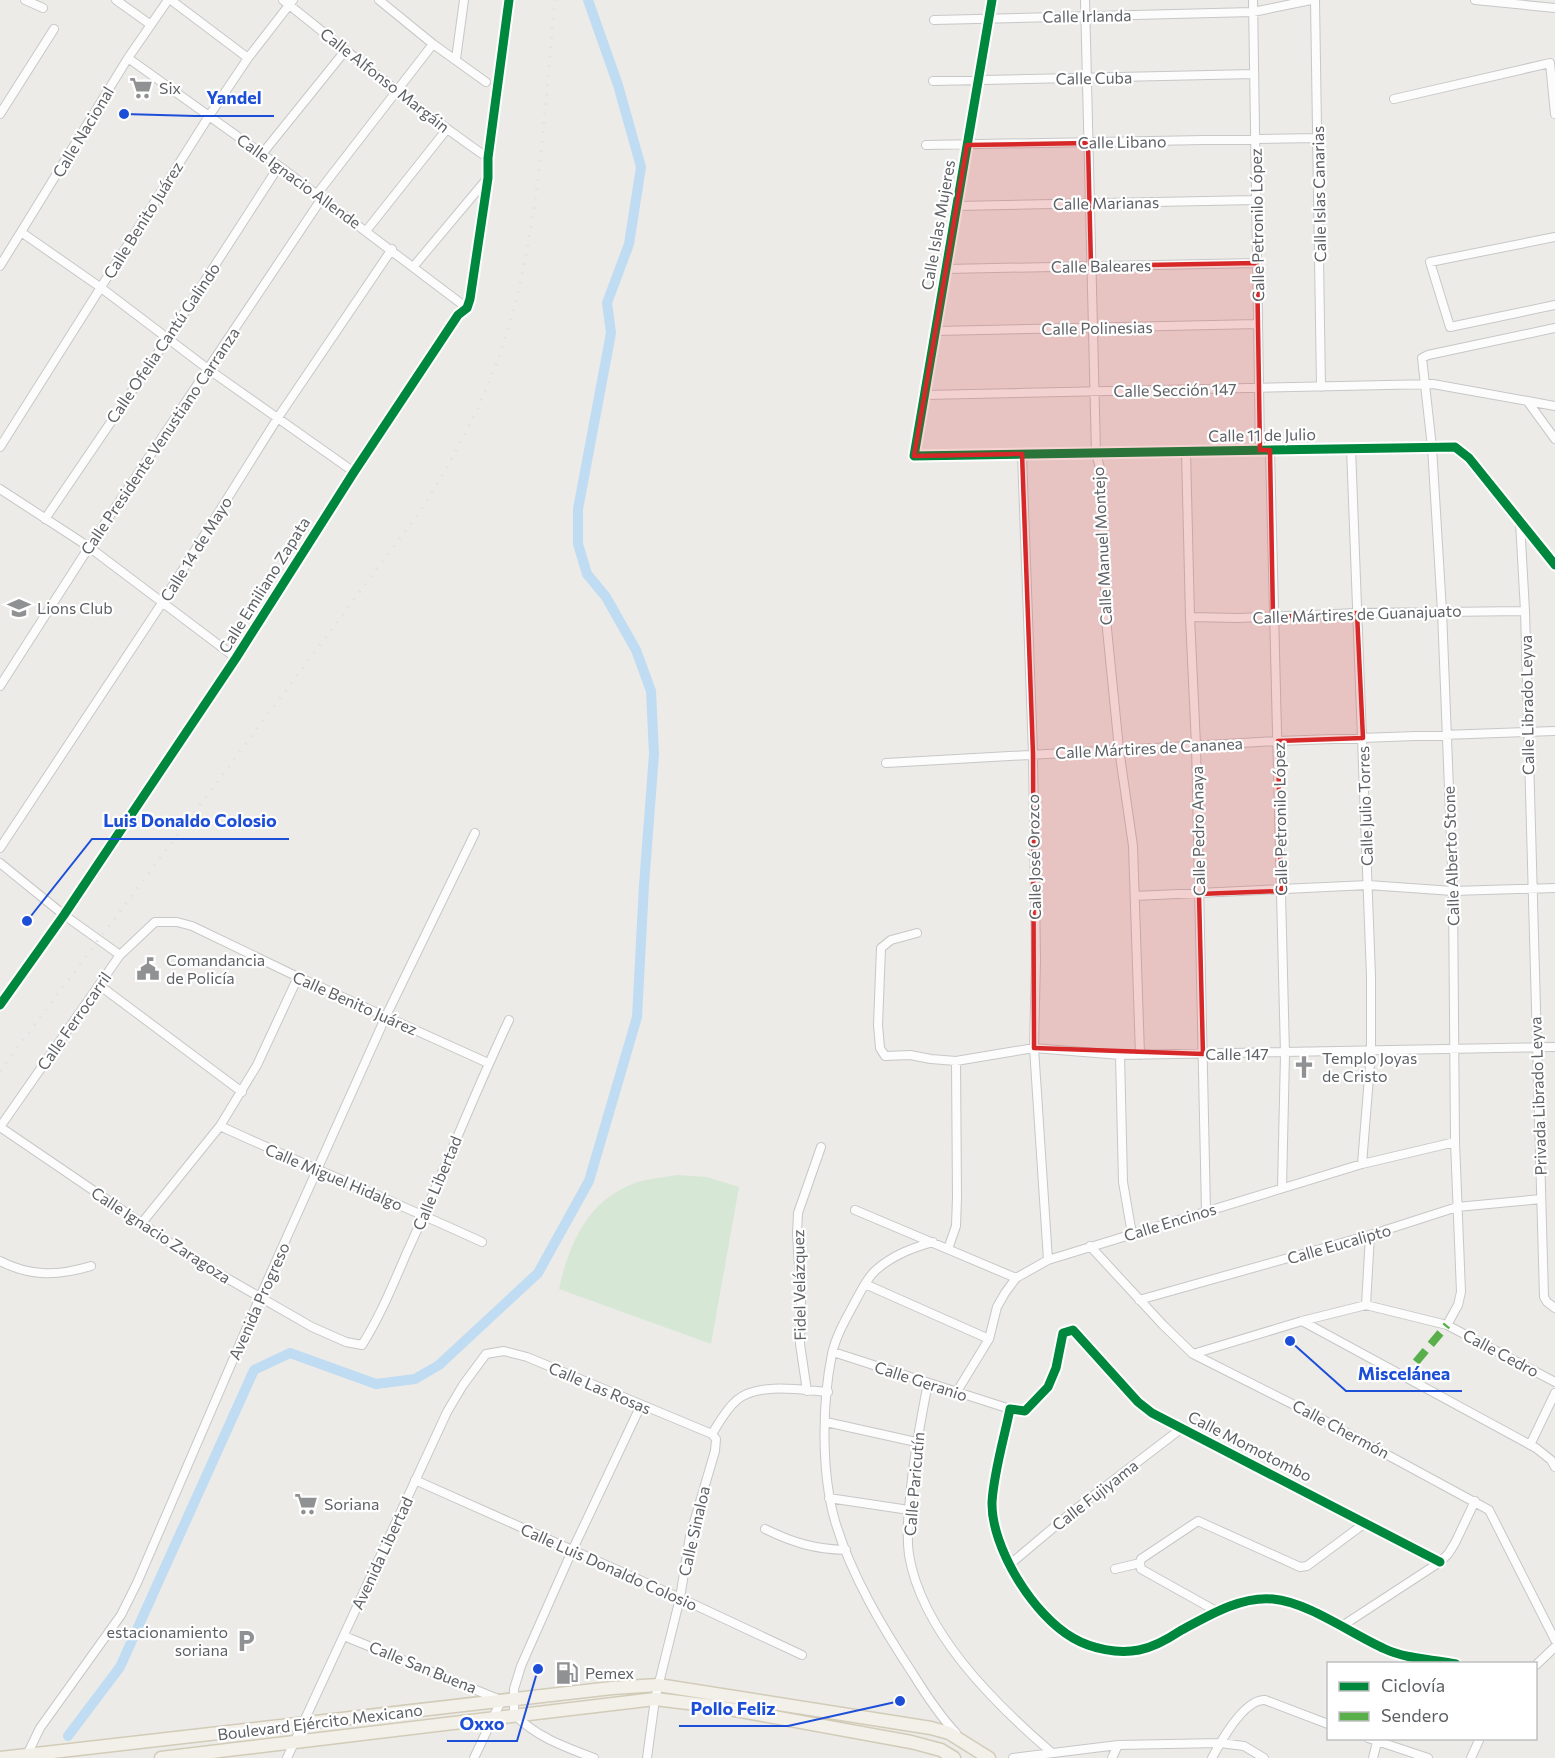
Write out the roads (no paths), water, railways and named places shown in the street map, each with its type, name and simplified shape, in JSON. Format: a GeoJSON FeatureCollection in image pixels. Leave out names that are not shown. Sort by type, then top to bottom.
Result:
{"type":"FeatureCollection","features":[{"type":"Feature","properties":{"kind":"main road","name":"Boulevard Ejército Mexicano"},"geometry":{"type":"LineString","coordinates":[[0,1758],[612,1688],[658,1685],[911,1724],[949,1732],[989,1758]]}},
{"type":"Feature","properties":{"kind":"main road","name":"Boulevard Ejército Mexicano"},"geometry":{"type":"LineString","coordinates":[[161,1758],[655,1698],[713,1706],[911,1742],[940,1750],[954,1758]]}},
{"type":"Feature","properties":{"kind":"street"},"geometry":{"type":"LineString","coordinates":[[25,0],[43,8]]}},
{"type":"Feature","properties":{"kind":"street"},"geometry":{"type":"LineString","coordinates":[[116,0],[151,25]]}},
{"type":"Feature","properties":{"kind":"street"},"geometry":{"type":"LineString","coordinates":[[170,0],[248,58]]}},
{"type":"Feature","properties":{"kind":"street","name":"Calle Nacional"},"geometry":{"type":"LineString","coordinates":[[0,266],[128,58],[170,0]]}},
{"type":"Feature","properties":{"kind":"street"},"geometry":{"type":"LineString","coordinates":[[379,0],[486,82]]}},
{"type":"Feature","properties":{"kind":"street"},"geometry":{"type":"LineString","coordinates":[[456,59],[464,0]]}},
{"type":"Feature","properties":{"kind":"street","name":"Calle Emiliano Zapata"},"geometry":{"type":"LineString","coordinates":[[0,1005],[64,915],[236,658],[354,472],[458,315],[467,308],[473,286],[488,178],[488,158],[509,0]]}},
{"type":"Feature","properties":{"kind":"street","name":"Calle Islas Mujeres"},"geometry":{"type":"LineString","coordinates":[[914,456],[992,0]]}},
{"type":"Feature","properties":{"kind":"street","name":"Calle Manuel Montejo"},"geometry":{"type":"LineString","coordinates":[[1085,0],[1096,453],[1101,472],[1106,620],[1119,749],[1133,846],[1140,1054]]}},
{"type":"Feature","properties":{"kind":"street","name":"Calle Petronilo López"},"geometry":{"type":"LineString","coordinates":[[1253,0],[1260,450]]}},
{"type":"Feature","properties":{"kind":"street","name":"Calle Irlanda"},"geometry":{"type":"LineString","coordinates":[[934,20],[1253,12],[1313,0]]}},
{"type":"Feature","properties":{"kind":"street","name":"Calle Islas Canarias"},"geometry":{"type":"LineString","coordinates":[[1313,0],[1318,138],[1321,387]]}},
{"type":"Feature","properties":{"kind":"street"},"geometry":{"type":"LineString","coordinates":[[1475,0],[1555,8]]}},
{"type":"Feature","properties":{"kind":"street","name":"Calle Benito Juárez"},"geometry":{"type":"LineString","coordinates":[[0,447],[209,116],[289,2]]}},
{"type":"Feature","properties":{"kind":"street","name":"Calle Alfonso Margáin"},"geometry":{"type":"LineString","coordinates":[[289,2],[345,51],[488,158]]}},
{"type":"Feature","properties":{"kind":"street"},"geometry":{"type":"LineString","coordinates":[[0,114],[54,29]]}},
{"type":"Feature","properties":{"kind":"street","name":"Calle Presidente Venustiano Carranza"},"geometry":{"type":"LineString","coordinates":[[0,686],[319,196],[397,89],[434,44]]}},
{"type":"Feature","properties":{"kind":"street"},"geometry":{"type":"LineString","coordinates":[[262,154],[345,51]]}},
{"type":"Feature","properties":{"kind":"street","name":"Calle Ignacio Allende"},"geometry":{"type":"LineString","coordinates":[[128,58],[392,249],[467,308]]}},
{"type":"Feature","properties":{"kind":"street"},"geometry":{"type":"LineString","coordinates":[[1394,99],[1550,63],[1555,114]]}},
{"type":"Feature","properties":{"kind":"street","name":"Calle Cuba"},"geometry":{"type":"LineString","coordinates":[[933,81],[1254,74]]}},
{"type":"Feature","properties":{"kind":"street"},"geometry":{"type":"LineString","coordinates":[[366,231],[447,129]]}},
{"type":"Feature","properties":{"kind":"street","name":"Calle Libano"},"geometry":{"type":"LineString","coordinates":[[926,145],[1318,138]]}},
{"type":"Feature","properties":{"kind":"street","name":"Calle Ofelia Cantú Galindo"},"geometry":{"type":"LineString","coordinates":[[45,519],[168,339],[279,166]]}},
{"type":"Feature","properties":{"kind":"street"},"geometry":{"type":"LineString","coordinates":[[414,266],[488,178]]}},
{"type":"Feature","properties":{"kind":"street","name":"Calle Marianas"},"geometry":{"type":"LineString","coordinates":[[957,206],[1256,200]]}},
{"type":"Feature","properties":{"kind":"street"},"geometry":{"type":"LineString","coordinates":[[21,232],[100,287],[208,369],[354,472]]}},
{"type":"Feature","properties":{"kind":"street"},"geometry":{"type":"LineString","coordinates":[[1555,237],[1430,262],[1450,327],[1555,305]]}},
{"type":"Feature","properties":{"kind":"street","name":"Calle 14 de Mayo"},"geometry":{"type":"LineString","coordinates":[[0,848],[162,603],[277,418],[392,249]]}},
{"type":"Feature","properties":{"kind":"street","name":"Calle Baleares"},"geometry":{"type":"LineString","coordinates":[[946,268],[1257,263]]}},
{"type":"Feature","properties":{"kind":"street","name":"Calle Polinesias"},"geometry":{"type":"LineString","coordinates":[[935,331],[1258,324]]}},
{"type":"Feature","properties":{"kind":"street","name":"Calle Alberto Stone"},"geometry":{"type":"LineString","coordinates":[[1447,1325],[1458,1305],[1461,1292],[1455,1142],[1453,891],[1442,611],[1432,447],[1422,358],[1555,328]]}},
{"type":"Feature","properties":{"kind":"street","name":"Calle Sección 147"},"geometry":{"type":"LineString","coordinates":[[925,394],[1433,384],[1551,406]]}},
{"type":"Feature","properties":{"kind":"street"},"geometry":{"type":"LineString","coordinates":[[1528,402],[1555,439]]}},
{"type":"Feature","properties":{"kind":"street","name":"Calle 11 de Julio"},"geometry":{"type":"LineString","coordinates":[[914,456],[1455,447],[1469,458],[1555,565]]}},
{"type":"Feature","properties":{"kind":"street","name":"Calle Julio Torres"},"geometry":{"type":"LineString","coordinates":[[1352,448],[1368,885],[1371,1052],[1362,1164]]}},
{"type":"Feature","properties":{"kind":"street","name":"Calle Petronilo López"},"geometry":{"type":"LineString","coordinates":[[1270,450],[1285,1054],[1282,1188]]}},
{"type":"Feature","properties":{"kind":"street","name":"Calle Pedro Anaya"},"geometry":{"type":"LineString","coordinates":[[1186,451],[1200,894],[1206,1211]]}},
{"type":"Feature","properties":{"kind":"street","name":"Calle José Orozco"},"geometry":{"type":"LineString","coordinates":[[1022,454],[1033,754],[1036,960],[1034,1048],[1048,1260]]}},
{"type":"Feature","properties":{"kind":"street"},"geometry":{"type":"LineString","coordinates":[[0,489],[89,547],[236,658]]}},
{"type":"Feature","properties":{"kind":"street","name":"Calle Librado Leyva"},"geometry":{"type":"LineString","coordinates":[[1520,521],[1525,611],[1532,888]]}},
{"type":"Feature","properties":{"kind":"street","name":"Calle Mártires de Guanajuato"},"geometry":{"type":"LineString","coordinates":[[1190,616],[1273,617],[1442,611],[1525,611]]}},
{"type":"Feature","properties":{"kind":"street","name":"Calle Mártires de Cananea"},"geometry":{"type":"LineString","coordinates":[[886,763],[1278,741],[1555,731]]}},
{"type":"Feature","properties":{"kind":"street","name":"Avenida Progreso"},"geometry":{"type":"LineString","coordinates":[[28,1756],[40,1728],[121,1615],[137,1583],[260,1297],[386,1016],[475,833]]}},
{"type":"Feature","properties":{"kind":"street"},"geometry":{"type":"LineString","coordinates":[[0,863],[64,915],[120,955]]}},
{"type":"Feature","properties":{"kind":"street"},"geometry":{"type":"LineString","coordinates":[[1134,896],[1281,891],[1368,885],[1453,891],[1555,888]]}},
{"type":"Feature","properties":{"kind":"street","name":"Privada Librado Leyva"},"geometry":{"type":"LineString","coordinates":[[1532,888],[1544,1297],[1555,1308]]}},
{"type":"Feature","properties":{"kind":"street","name":"Calle Benito Juárez"},"geometry":{"type":"LineString","coordinates":[[155,922],[177,922],[192,926],[488,1063]]}},
{"type":"Feature","properties":{"kind":"street","name":"Calle Ferrocarril"},"geometry":{"type":"LineString","coordinates":[[0,1127],[120,955],[155,922]]}},
{"type":"Feature","properties":{"kind":"street","name":"Calle 147"},"geometry":{"type":"LineString","coordinates":[[917,933],[891,940],[881,948],[880,1048],[885,1056],[910,1055],[956,1061],[1034,1048],[1120,1055],[1285,1054],[1555,1047]]}},
{"type":"Feature","properties":{"kind":"street"},"geometry":{"type":"LineString","coordinates":[[141,1224],[220,1126],[242,1092],[278,1023],[298,977]]}},
{"type":"Feature","properties":{"kind":"street"},"geometry":{"type":"LineString","coordinates":[[99,985],[242,1092]]}},
{"type":"Feature","properties":{"kind":"street","name":"Calle Libertad"},"geometry":{"type":"LineString","coordinates":[[362,1345],[379,1315],[424,1215],[508,1020]]}},
{"type":"Feature","properties":{"kind":"street"},"geometry":{"type":"LineString","coordinates":[[1120,1055],[1123,1182],[1132,1234]]}},
{"type":"Feature","properties":{"kind":"street"},"geometry":{"type":"LineString","coordinates":[[948,1250],[956,1226],[956,1061]]}},
{"type":"Feature","properties":{"kind":"street","name":"Calle Miguel Hidalgo"},"geometry":{"type":"LineString","coordinates":[[220,1126],[318,1172],[424,1215],[482,1242]]}},
{"type":"Feature","properties":{"kind":"street","name":"Calle Ignacio Zaragoza"},"geometry":{"type":"LineString","coordinates":[[0,1127],[197,1262],[312,1327],[346,1342],[362,1345]]}},
{"type":"Feature","properties":{"kind":"street","name":"Calle Encinos"},"geometry":{"type":"LineString","coordinates":[[956,1393],[989,1339],[997,1307],[1016,1278],[1048,1260],[1362,1164],[1455,1142]]}},
{"type":"Feature","properties":{"kind":"street","name":"Fidel Velázquez"},"geometry":{"type":"LineString","coordinates":[[807,1391],[800,1344],[798,1213],[821,1147]]}},
{"type":"Feature","properties":{"kind":"street","name":"Calle Eucalipto"},"geometry":{"type":"LineString","coordinates":[[1139,1300],[1370,1235],[1457,1207],[1541,1199]]}},
{"type":"Feature","properties":{"kind":"street"},"geometry":{"type":"LineString","coordinates":[[855,1210],[1016,1278]]}},
{"type":"Feature","properties":{"kind":"street"},"geometry":{"type":"LineString","coordinates":[[1193,1354],[1302,1321],[1366,1305],[1370,1235]]}},
{"type":"Feature","properties":{"kind":"street"},"geometry":{"type":"LineString","coordinates":[[933,1242],[909,1249],[889,1259],[875,1271],[845,1320],[832,1352],[826,1422],[826,1455],[830,1498],[836,1523],[870,1603],[886,1633],[939,1713],[960,1739]]}},
{"type":"Feature","properties":{"kind":"street","name":"Calle Chermón"},"geometry":{"type":"LineString","coordinates":[[1090,1246],[1179,1343],[1193,1354],[1312,1414],[1475,1501],[1493,1515],[1555,1640]]}},
{"type":"Feature","properties":{"kind":"street"},"geometry":{"type":"LineString","coordinates":[[0,1261],[16,1269],[36,1274],[54,1275],[91,1266]]}},
{"type":"Feature","properties":{"kind":"street"},"geometry":{"type":"LineString","coordinates":[[865,1284],[989,1339]]}},
{"type":"Feature","properties":{"kind":"street","name":"Calle Cedro"},"geometry":{"type":"LineString","coordinates":[[1366,1305],[1447,1325],[1555,1382]]}},
{"type":"Feature","properties":{"kind":"street"},"geometry":{"type":"LineString","coordinates":[[1302,1321],[1544,1453],[1555,1467]]}},
{"type":"Feature","properties":{"kind":"street","name":"Calle Momotombo"},"geometry":{"type":"LineString","coordinates":[[1010,1409],[1025,1411],[1048,1386],[1056,1368],[1063,1333],[1073,1330],[1138,1402],[1152,1413],[1440,1562]]}},
{"type":"Feature","properties":{"kind":"street","name":"Calle Las Rosas"},"geometry":{"type":"LineString","coordinates":[[486,1354],[504,1351],[527,1358],[712,1434]]}},
{"type":"Feature","properties":{"kind":"street","name":"Calle Geranio"},"geometry":{"type":"LineString","coordinates":[[832,1352],[1010,1409]]}},
{"type":"Feature","properties":{"kind":"street","name":"Avenida Libertad"},"geometry":{"type":"LineString","coordinates":[[287,1758],[447,1412],[469,1376],[486,1354]]}},
{"type":"Feature","properties":{"kind":"street","name":"Calle Paricutín"},"geometry":{"type":"LineString","coordinates":[[928,1383],[916,1442],[909,1510],[909,1555],[917,1587],[954,1653],[1022,1727],[1050,1752]]}},
{"type":"Feature","properties":{"kind":"street"},"geometry":{"type":"LineString","coordinates":[[712,1434],[736,1401],[749,1393],[777,1389],[828,1392]]}},
{"type":"Feature","properties":{"kind":"street"},"geometry":{"type":"LineString","coordinates":[[1530,1445],[1555,1393]]}},
{"type":"Feature","properties":{"kind":"street"},"geometry":{"type":"LineString","coordinates":[[474,1758],[493,1718],[514,1689],[521,1666],[572,1551],[641,1405]]}},
{"type":"Feature","properties":{"kind":"street"},"geometry":{"type":"LineString","coordinates":[[1010,1409],[992,1503],[994,1523],[1009,1565],[1024,1589],[1056,1624],[1072,1637],[1103,1649],[1142,1650],[1216,1611],[1255,1600],[1272,1599],[1289,1602],[1342,1626],[1386,1650],[1444,1662]]}},
{"type":"Feature","properties":{"kind":"street"},"geometry":{"type":"LineString","coordinates":[[826,1422],[916,1442]]}},
{"type":"Feature","properties":{"kind":"street","name":"Calle Fujiyama"},"geometry":{"type":"LineString","coordinates":[[1009,1565],[1072,1512],[1182,1428]]}},
{"type":"Feature","properties":{"kind":"street","name":"Calle Sinaloa"},"geometry":{"type":"LineString","coordinates":[[647,1758],[655,1698],[680,1598],[690,1536],[715,1451],[716,1439],[712,1434]]}},
{"type":"Feature","properties":{"kind":"street","name":"Calle Luis Donaldo Colosio"},"geometry":{"type":"LineString","coordinates":[[415,1480],[802,1655]]}},
{"type":"Feature","properties":{"kind":"street"},"geometry":{"type":"LineString","coordinates":[[830,1498],[909,1510]]}},
{"type":"Feature","properties":{"kind":"street"},"geometry":{"type":"LineString","coordinates":[[1342,1626],[1440,1562],[1448,1554],[1475,1501]]}},
{"type":"Feature","properties":{"kind":"street"},"geometry":{"type":"LineString","coordinates":[[1216,1611],[1141,1569],[1141,1559],[1193,1524],[1202,1521],[1300,1568],[1307,1566],[1365,1523]]}},
{"type":"Feature","properties":{"kind":"street"},"geometry":{"type":"LineString","coordinates":[[765,1529],[789,1541],[812,1548],[846,1550]]}},
{"type":"Feature","properties":{"kind":"street"},"geometry":{"type":"LineString","coordinates":[[1115,1569],[1140,1563]]}},
{"type":"Feature","properties":{"kind":"street","name":"Calle San Buena"},"geometry":{"type":"LineString","coordinates":[[344,1636],[507,1700]]}},
{"type":"Feature","properties":{"kind":"street"},"geometry":{"type":"LineString","coordinates":[[1537,1664],[1555,1647]]}},
{"type":"Feature","properties":{"kind":"street"},"geometry":{"type":"LineString","coordinates":[[507,1700],[514,1714],[529,1728],[594,1758]]}},
{"type":"Feature","properties":{"kind":"street"},"geometry":{"type":"LineString","coordinates":[[1212,1758],[1245,1709],[1259,1700],[1265,1700],[1327,1723]]}},
{"type":"Feature","properties":{"kind":"street"},"geometry":{"type":"LineString","coordinates":[[1372,1740],[1428,1758]]}},
{"type":"Feature","properties":{"kind":"street"},"geometry":{"type":"LineString","coordinates":[[1471,1758],[1479,1740]]}},
{"type":"Feature","properties":{"kind":"street"},"geometry":{"type":"LineString","coordinates":[[1372,1758],[1377,1742]]}},
{"type":"Feature","properties":{"kind":"street"},"geometry":{"type":"LineString","coordinates":[[1013,1758],[1119,1745],[1220,1743],[1244,1746],[1264,1758]]}},
{"type":"Feature","properties":{"kind":"street"},"geometry":{"type":"LineString","coordinates":[[1112,1758],[1119,1745]]}},
{"type":"Feature","properties":{"kind":"waterway"},"geometry":{"type":"LineString","coordinates":[[68,1736],[120,1667],[254,1370],[290,1353],[376,1384],[415,1379],[439,1365],[538,1273],[589,1181],[637,1017],[654,754],[651,691],[636,650],[606,597],[587,574],[578,544],[578,509],[611,333],[607,303],[629,244],[641,167],[618,85],[588,0]]}},
{"type":"Feature","properties":{"kind":"railway"},"geometry":{"type":"LineString","coordinates":[[0,1071],[419,513],[458,447],[491,377],[519,289],[534,207],[555,0]]}},
{"type":"Feature","properties":{"kind":"place","name":"Six"},"geometry":{"type":"Point","coordinates":[141,88]}},
{"type":"Feature","properties":{"kind":"place","name":"Yandel"},"geometry":{"type":"Point","coordinates":[124,114]}},
{"type":"Feature","properties":{"kind":"place","name":"Lions Club"},"geometry":{"type":"Point","coordinates":[19,608]}},
{"type":"Feature","properties":{"kind":"place","name":"Luis Donaldo Colosio"},"geometry":{"type":"Point","coordinates":[27,921]}},
{"type":"Feature","properties":{"kind":"place","name":"Comandancia de Policía"},"geometry":{"type":"Point","coordinates":[148,969]}},
{"type":"Feature","properties":{"kind":"place","name":"Templo Joyas de Cristo"},"geometry":{"type":"Point","coordinates":[1304,1067]}},
{"type":"Feature","properties":{"kind":"place","name":"Miscelánea"},"geometry":{"type":"Point","coordinates":[1290,1341]}},
{"type":"Feature","properties":{"kind":"place","name":"Soriana"},"geometry":{"type":"Point","coordinates":[306,1504]}},
{"type":"Feature","properties":{"kind":"place","name":"estacionamiento soriana"},"geometry":{"type":"Point","coordinates":[246,1641]}},
{"type":"Feature","properties":{"kind":"place","name":"Oxxo"},"geometry":{"type":"Point","coordinates":[538,1669]}},
{"type":"Feature","properties":{"kind":"place","name":"Pemex"},"geometry":{"type":"Point","coordinates":[567,1673]}},
{"type":"Feature","properties":{"kind":"place","name":"Pollo Feliz"},"geometry":{"type":"Point","coordinates":[900,1701]}}]}
